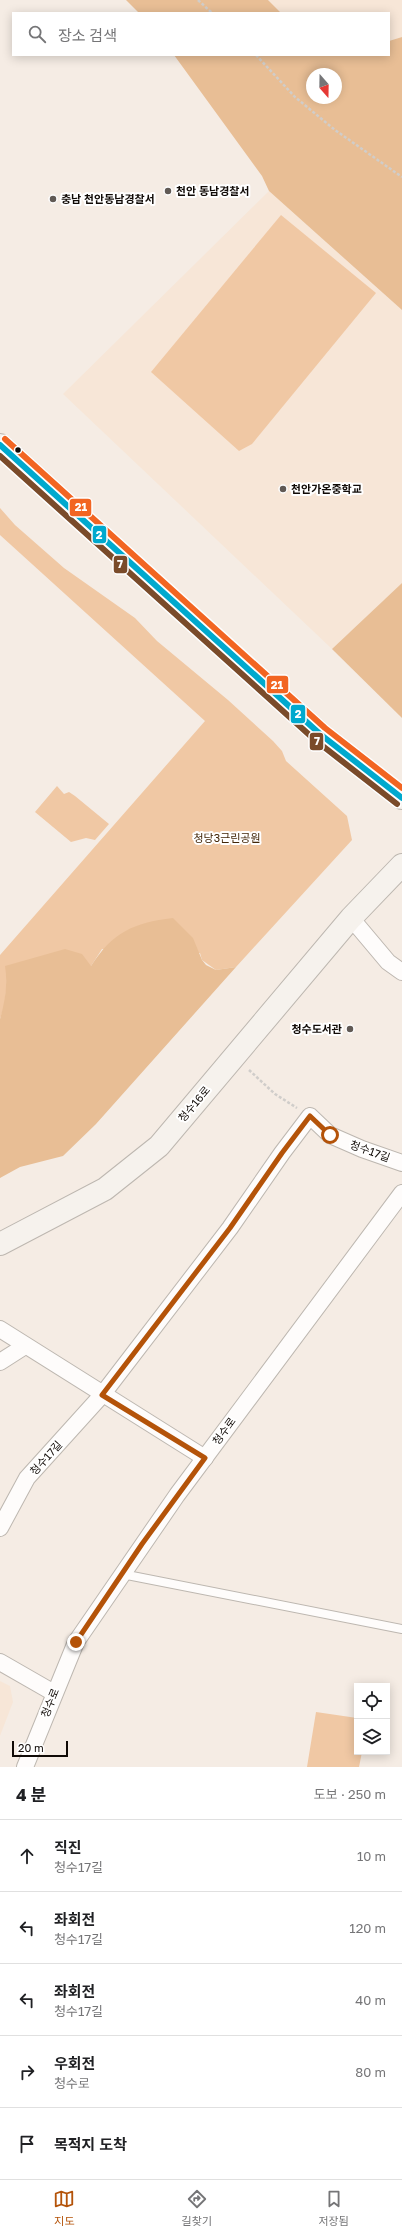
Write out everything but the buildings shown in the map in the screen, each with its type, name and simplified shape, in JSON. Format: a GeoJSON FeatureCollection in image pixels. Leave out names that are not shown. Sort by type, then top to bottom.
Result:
{"type":"FeatureCollection","features":[{"type":"Feature","properties":{"kind":"street"},"geometry":{"type":"LineString","coordinates":[[0,445],[320,734],[402,798]]}},
{"type":"Feature","properties":{"kind":"street","name":"청수16로"},"geometry":{"type":"LineString","coordinates":[[0,1244],[105,1189],[159,1146],[351,918],[402,865]]}},
{"type":"Feature","properties":{"kind":"street"},"geometry":{"type":"LineString","coordinates":[[351,918],[388,962],[402,972]]}},
{"type":"Feature","properties":{"kind":"street","name":"청수17길"},"geometry":{"type":"LineString","coordinates":[[0,1528],[27,1478],[102,1395],[230,1228],[282,1153],[310,1116],[330,1135],[362,1149],[402,1163]]}},
{"type":"Feature","properties":{"kind":"street","name":"청수로"},"geometry":{"type":"LineString","coordinates":[[25,1767],[76,1642],[122,1574],[205,1458],[402,1193]]}},
{"type":"Feature","properties":{"kind":"street"},"geometry":{"type":"LineString","coordinates":[[0,1329],[102,1395],[205,1458]]}},
{"type":"Feature","properties":{"kind":"street"},"geometry":{"type":"LineString","coordinates":[[0,1362],[25,1346]]}},
{"type":"Feature","properties":{"kind":"street"},"geometry":{"type":"LineString","coordinates":[[0,1662],[54,1693]]}},
{"type":"Feature","properties":{"kind":"lane"},"geometry":{"type":"LineString","coordinates":[[122,1574],[402,1629]]}},
{"type":"Feature","properties":{"kind":"path"},"geometry":{"type":"LineString","coordinates":[[198,0],[211,12]]}},
{"type":"Feature","properties":{"kind":"path"},"geometry":{"type":"LineString","coordinates":[[257,56],[294,97],[335,130],[402,177]]}},
{"type":"Feature","properties":{"kind":"path"},"geometry":{"type":"LineString","coordinates":[[245,1068],[275,1094],[310,1116]]}},
{"type":"Feature","properties":{"kind":"shaded area"},"geometry":{"type":"Polygon","coordinates":[[[126,0],[268,0],[280,12],[138,12],[126,0]]]}},
{"type":"Feature","properties":{"kind":"shaded area"},"geometry":{"type":"Polygon","coordinates":[[[268,0],[402,0],[402,37],[390,41],[390,12],[280,12],[268,0]]]}},
{"type":"Feature","properties":{"kind":"shaded area"},"geometry":{"type":"Polygon","coordinates":[[[402,37],[402,310],[269,191],[262,176],[175,56],[390,56],[390,41],[402,37]]]}},
{"type":"Feature","properties":{"kind":"shaded area","name":"천안가온중학교"},"geometry":{"type":"Polygon","coordinates":[[[269,191],[402,310],[402,583],[332,649],[63,394],[269,191]]]}},
{"type":"Feature","properties":{"kind":"shaded area"},"geometry":{"type":"Polygon","coordinates":[[[402,583],[402,718],[332,649],[402,583]]]}},
{"type":"Feature","properties":{"kind":"shaded area"},"geometry":{"type":"Polygon","coordinates":[[[173,918],[193,938],[202,960],[206,965],[216,970],[236,967],[96,1124],[63,1156],[20,1167],[0,1178],[0,1019],[6,993],[5,966],[65,949],[82,954],[91,966],[107,945],[125,931],[146,923],[173,918]]]}},
{"type":"Feature","properties":{"kind":"shaded area"},"geometry":{"type":"Polygon","coordinates":[[[0,1681],[10,1686],[13,1702],[0,1736],[0,1681]]]}},
{"type":"Feature","properties":{"kind":"green space"},"geometry":{"type":"Polygon","coordinates":[[[281,215],[376,293],[252,444],[239,451],[151,372],[281,215]]]}},
{"type":"Feature","properties":{"kind":"green space","name":"청당3근린공원"},"geometry":{"type":"Polygon","coordinates":[[[0,508],[15,525],[64,568],[135,618],[157,641],[228,700],[273,741],[282,751],[286,761],[347,816],[352,840],[236,967],[216,970],[202,960],[200,953],[102,949],[91,966],[7,977],[5,1004],[0,1019],[0,955],[205,721],[0,535],[0,508]]]}},
{"type":"Feature","properties":{"kind":"green space"},"geometry":{"type":"Polygon","coordinates":[[[57,786],[64,794],[69,792],[75,796],[109,824],[95,840],[86,838],[71,842],[35,812],[57,786]]]}},
{"type":"Feature","properties":{"kind":"green space"},"geometry":{"type":"Polygon","coordinates":[[[316,1712],[354,1718],[354,1755],[361,1755],[359,1767],[307,1767],[316,1712]]]}},
{"type":"Feature","properties":{"kind":"transit line","name":"21"},"geometry":{"type":"LineString","coordinates":[[5,439],[325,728],[402,788]]}},
{"type":"Feature","properties":{"kind":"transit line","name":"2"},"geometry":{"type":"LineString","coordinates":[[0,445],[320,734],[402,798]]}},
{"type":"Feature","properties":{"kind":"transit line","name":"7"},"geometry":{"type":"LineString","coordinates":[[0,456],[315,740],[397,804]]}},
{"type":"Feature","properties":{"kind":"place","name":"천안 동남경찰서"},"geometry":{"type":"Point","coordinates":[168,191]}},
{"type":"Feature","properties":{"kind":"place","name":"충남 천안동남경찰서"},"geometry":{"type":"Point","coordinates":[53,199]}},
{"type":"Feature","properties":{"kind":"place","name":"천안가온중학교"},"geometry":{"type":"Point","coordinates":[283,489]}},
{"type":"Feature","properties":{"kind":"place","name":"청수도서관"},"geometry":{"type":"Point","coordinates":[350,1029]}},
{"type":"Feature","properties":{"kind":"route"},"geometry":{"type":"LineString","coordinates":[[76,1642],[142,1544],[205,1458],[102,1395],[230,1228],[282,1153],[310,1116],[330,1135]]}}]}
